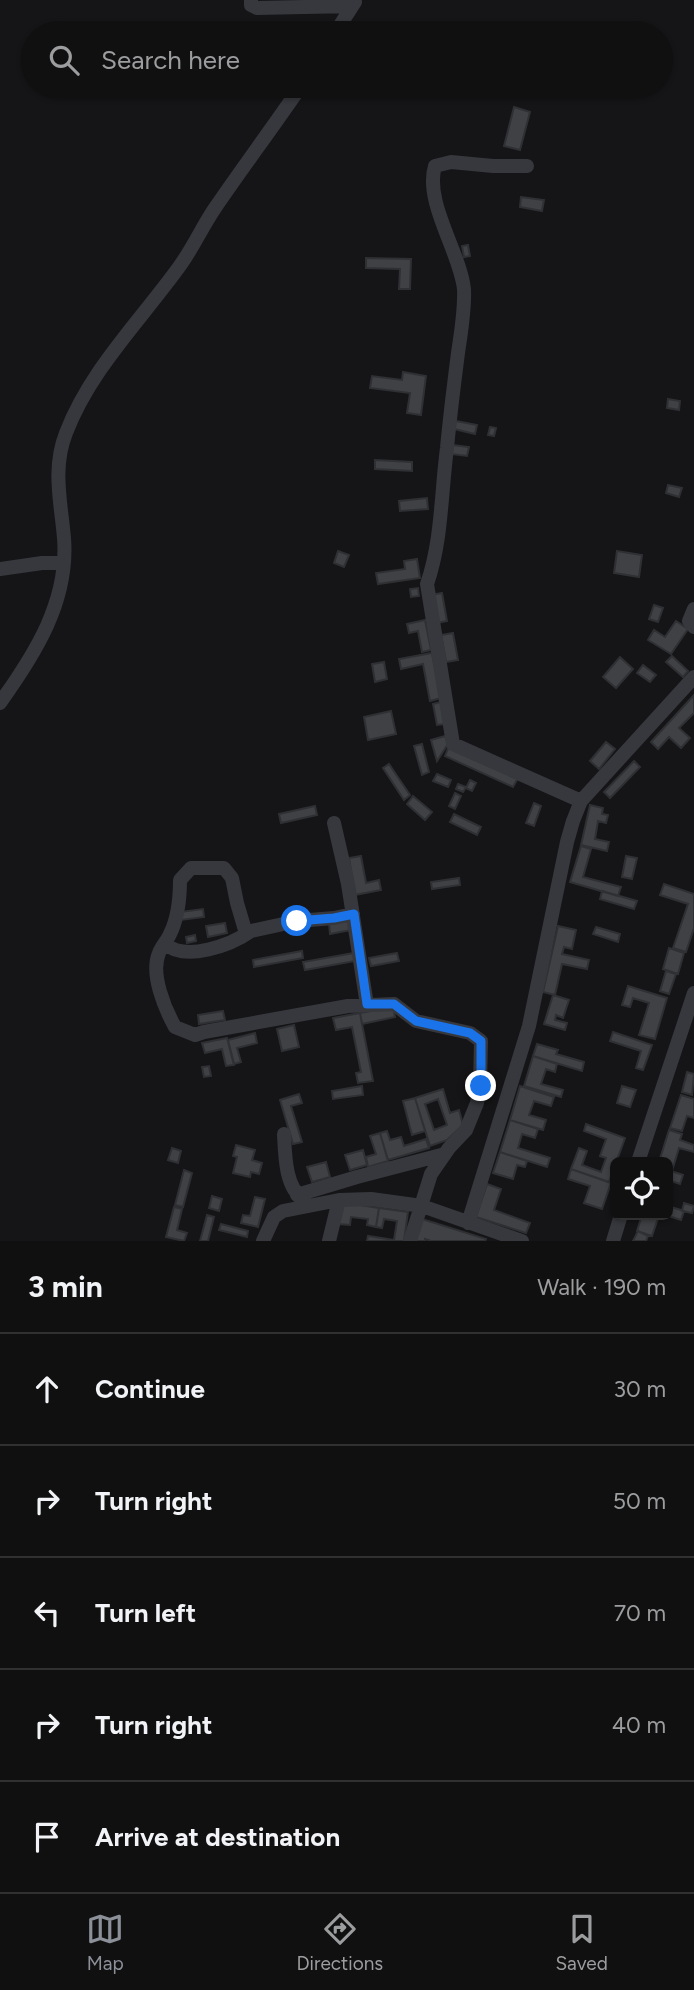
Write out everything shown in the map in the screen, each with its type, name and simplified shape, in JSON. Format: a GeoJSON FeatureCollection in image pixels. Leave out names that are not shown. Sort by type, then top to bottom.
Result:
{"type":"FeatureCollection","features":[{"type":"Feature","properties":{"kind":"street"},"geometry":{"type":"LineString","coordinates":[[251,0],[251,5],[257,8],[354,3]]}},
{"type":"Feature","properties":{"kind":"street"},"geometry":{"type":"LineString","coordinates":[[343,21],[354,3]]}},
{"type":"Feature","properties":{"kind":"street"},"geometry":{"type":"LineString","coordinates":[[0,703],[42,639],[51,621],[60,589],[64,539],[58,496],[59,457],[66,432],[81,400],[96,375],[185,259],[216,206],[292,98]]}},
{"type":"Feature","properties":{"kind":"street"},"geometry":{"type":"LineString","coordinates":[[527,166],[452,162],[435,166],[431,179],[464,286],[464,314],[438,536],[427,584],[453,744],[581,801]]}},
{"type":"Feature","properties":{"kind":"street"},"geometry":{"type":"LineString","coordinates":[[0,569],[64,563]]}},
{"type":"Feature","properties":{"kind":"street"},"geometry":{"type":"LineString","coordinates":[[694,609],[689,621],[694,627]]}},
{"type":"Feature","properties":{"kind":"street"},"geometry":{"type":"LineString","coordinates":[[468,1223],[529,1026],[567,842],[581,801],[694,677]]}},
{"type":"Feature","properties":{"kind":"street"},"geometry":{"type":"LineString","coordinates":[[334,823],[354,914],[367,1004]]}},
{"type":"Feature","properties":{"kind":"street"},"geometry":{"type":"LineString","coordinates":[[354,914],[245,930],[236,903],[232,878],[224,868],[191,868],[180,880],[180,899],[172,931],[158,954],[156,970],[168,1014],[176,1027],[195,1035],[348,1006],[394,1004],[416,1021],[470,1033],[481,1041],[481,1086],[477,1103],[466,1130],[431,1174],[411,1241]]}},
{"type":"Feature","properties":{"kind":"street"},"geometry":{"type":"LineString","coordinates":[[165,944],[171,949],[186,951],[211,949],[238,940],[251,931]]}},
{"type":"Feature","properties":{"kind":"street"},"geometry":{"type":"LineString","coordinates":[[640,1157],[694,993]]}},
{"type":"Feature","properties":{"kind":"street"},"geometry":{"type":"LineString","coordinates":[[284,1134],[291,1181],[297,1195],[315,1205]]}},
{"type":"Feature","properties":{"kind":"street"},"geometry":{"type":"LineString","coordinates":[[297,1195],[445,1154]]}},
{"type":"Feature","properties":{"kind":"street"},"geometry":{"type":"LineString","coordinates":[[263,1241],[274,1217],[283,1211],[339,1200],[371,1199],[422,1206],[522,1241]]}},
{"type":"Feature","properties":{"kind":"street"},"geometry":{"type":"LineString","coordinates":[[329,1241],[339,1200]]}},
{"type":"Feature","properties":{"kind":"street"},"geometry":{"type":"LineString","coordinates":[[613,1241],[619,1220]]}},
{"type":"Feature","properties":{"kind":"building"},"geometry":{"type":"Polygon","coordinates":[[[514,107],[530,112],[520,150],[504,146],[514,107]]]}},
{"type":"Feature","properties":{"kind":"building"},"geometry":{"type":"Polygon","coordinates":[[[521,197],[544,200],[542,211],[520,207],[521,197]]]}},
{"type":"Feature","properties":{"kind":"building"},"geometry":{"type":"Polygon","coordinates":[[[468,245],[470,256],[464,257],[462,246],[468,245]]]}},
{"type":"Feature","properties":{"kind":"building"},"geometry":{"type":"Polygon","coordinates":[[[366,258],[411,259],[410,289],[399,289],[400,269],[366,268],[366,258]]]}},
{"type":"Feature","properties":{"kind":"building"},"geometry":{"type":"Polygon","coordinates":[[[403,372],[426,376],[421,415],[407,413],[410,393],[370,388],[372,376],[402,380],[403,372]]]}},
{"type":"Feature","properties":{"kind":"building"},"geometry":{"type":"Polygon","coordinates":[[[668,399],[680,401],[679,410],[667,408],[668,399]]]}},
{"type":"Feature","properties":{"kind":"building"},"geometry":{"type":"Polygon","coordinates":[[[456,421],[477,425],[475,434],[454,429],[456,421]]]}},
{"type":"Feature","properties":{"kind":"building"},"geometry":{"type":"Polygon","coordinates":[[[490,427],[496,428],[494,436],[488,435],[490,427]]]}},
{"type":"Feature","properties":{"kind":"building"},"geometry":{"type":"Polygon","coordinates":[[[453,445],[469,447],[467,456],[451,454],[453,445]]]}},
{"type":"Feature","properties":{"kind":"building"},"geometry":{"type":"Polygon","coordinates":[[[375,460],[412,462],[412,471],[375,469],[375,460]]]}},
{"type":"Feature","properties":{"kind":"building"},"geometry":{"type":"Polygon","coordinates":[[[668,485],[682,488],[679,497],[666,493],[668,485]]]}},
{"type":"Feature","properties":{"kind":"building"},"geometry":{"type":"Polygon","coordinates":[[[427,498],[428,509],[400,511],[399,501],[427,498]]]}},
{"type":"Feature","properties":{"kind":"building"},"geometry":{"type":"Polygon","coordinates":[[[338,551],[349,555],[344,567],[334,563],[338,551]]]}},
{"type":"Feature","properties":{"kind":"building"},"geometry":{"type":"Polygon","coordinates":[[[617,551],[642,555],[639,577],[614,573],[617,551]]]}},
{"type":"Feature","properties":{"kind":"building"},"geometry":{"type":"Polygon","coordinates":[[[417,559],[420,578],[378,584],[376,573],[405,569],[404,561],[417,559]]]}},
{"type":"Feature","properties":{"kind":"building"},"geometry":{"type":"Polygon","coordinates":[[[418,588],[419,596],[411,597],[410,589],[418,588]]]}},
{"type":"Feature","properties":{"kind":"building"},"geometry":{"type":"Polygon","coordinates":[[[442,593],[447,621],[437,623],[431,595],[442,593]]]}},
{"type":"Feature","properties":{"kind":"building"},"geometry":{"type":"Polygon","coordinates":[[[654,605],[663,608],[658,622],[649,619],[654,605]]]}},
{"type":"Feature","properties":{"kind":"building"},"geometry":{"type":"Polygon","coordinates":[[[425,620],[431,650],[422,652],[418,631],[409,633],[407,624],[425,620]]]}},
{"type":"Feature","properties":{"kind":"building"},"geometry":{"type":"Polygon","coordinates":[[[676,621],[688,629],[671,654],[648,640],[654,630],[665,637],[676,621]]]}},
{"type":"Feature","properties":{"kind":"building"},"geometry":{"type":"Polygon","coordinates":[[[453,633],[458,660],[446,662],[441,635],[453,633]]]}},
{"type":"Feature","properties":{"kind":"building"},"geometry":{"type":"Polygon","coordinates":[[[432,653],[441,698],[430,701],[423,664],[401,669],[399,659],[432,653]]]}},
{"type":"Feature","properties":{"kind":"building"},"geometry":{"type":"Polygon","coordinates":[[[672,656],[688,671],[683,677],[666,662],[672,656]]]}},
{"type":"Feature","properties":{"kind":"building"},"geometry":{"type":"Polygon","coordinates":[[[620,657],[633,669],[616,688],[603,677],[620,657]]]}},
{"type":"Feature","properties":{"kind":"building"},"geometry":{"type":"Polygon","coordinates":[[[384,662],[387,679],[375,682],[372,664],[384,662]]]}},
{"type":"Feature","properties":{"kind":"building"},"geometry":{"type":"Polygon","coordinates":[[[643,665],[656,675],[650,682],[637,673],[643,665]]]}},
{"type":"Feature","properties":{"kind":"building"},"geometry":{"type":"Polygon","coordinates":[[[694,695],[694,713],[679,728],[690,738],[681,748],[669,737],[658,749],[651,742],[694,695]]]}},
{"type":"Feature","properties":{"kind":"building"},"geometry":{"type":"Polygon","coordinates":[[[441,702],[446,724],[437,725],[433,704],[441,702]]]}},
{"type":"Feature","properties":{"kind":"building"},"geometry":{"type":"Polygon","coordinates":[[[391,711],[396,734],[368,740],[364,717],[391,711]]]}},
{"type":"Feature","properties":{"kind":"building"},"geometry":{"type":"Polygon","coordinates":[[[445,736],[448,744],[437,761],[431,740],[445,736]]]}},
{"type":"Feature","properties":{"kind":"building"},"geometry":{"type":"Polygon","coordinates":[[[606,742],[615,749],[599,769],[590,761],[606,742]]]}},
{"type":"Feature","properties":{"kind":"building"},"geometry":{"type":"Polygon","coordinates":[[[422,744],[429,772],[422,775],[414,746],[422,744]]]}},
{"type":"Feature","properties":{"kind":"building"},"geometry":{"type":"Polygon","coordinates":[[[449,746],[518,778],[513,787],[445,756],[449,746]]]}},
{"type":"Feature","properties":{"kind":"building"},"geometry":{"type":"Polygon","coordinates":[[[634,761],[640,767],[610,798],[604,792],[634,761]]]}},
{"type":"Feature","properties":{"kind":"building"},"geometry":{"type":"Polygon","coordinates":[[[389,764],[410,795],[404,800],[383,768],[389,764]]]}},
{"type":"Feature","properties":{"kind":"building"},"geometry":{"type":"Polygon","coordinates":[[[437,774],[451,780],[448,787],[433,781],[437,774]]]}},
{"type":"Feature","properties":{"kind":"building"},"geometry":{"type":"Polygon","coordinates":[[[470,780],[476,783],[472,791],[466,788],[470,780]]]}},
{"type":"Feature","properties":{"kind":"building"},"geometry":{"type":"Polygon","coordinates":[[[458,784],[466,787],[463,792],[456,789],[458,784]]]}},
{"type":"Feature","properties":{"kind":"building"},"geometry":{"type":"Polygon","coordinates":[[[455,793],[461,796],[455,809],[449,806],[455,793]]]}},
{"type":"Feature","properties":{"kind":"building"},"geometry":{"type":"Polygon","coordinates":[[[413,796],[432,812],[425,820],[407,804],[413,796]]]}},
{"type":"Feature","properties":{"kind":"building"},"geometry":{"type":"Polygon","coordinates":[[[534,803],[541,806],[534,826],[526,823],[534,803]]]}},
{"type":"Feature","properties":{"kind":"building"},"geometry":{"type":"Polygon","coordinates":[[[590,805],[603,808],[602,814],[608,815],[606,823],[598,821],[595,839],[609,842],[607,851],[581,845],[590,805]]]}},
{"type":"Feature","properties":{"kind":"building"},"geometry":{"type":"Polygon","coordinates":[[[315,806],[317,815],[281,823],[279,814],[315,806]]]}},
{"type":"Feature","properties":{"kind":"building"},"geometry":{"type":"Polygon","coordinates":[[[454,814],[481,827],[477,835],[450,822],[454,814]]]}},
{"type":"Feature","properties":{"kind":"building"},"geometry":{"type":"Polygon","coordinates":[[[581,846],[591,849],[583,877],[621,887],[618,896],[570,882],[581,846]]]}},
{"type":"Feature","properties":{"kind":"building"},"geometry":{"type":"Polygon","coordinates":[[[361,856],[366,883],[379,880],[381,890],[355,895],[349,858],[361,856]]]}},
{"type":"Feature","properties":{"kind":"building"},"geometry":{"type":"Polygon","coordinates":[[[626,856],[637,858],[632,879],[622,877],[626,856]]]}},
{"type":"Feature","properties":{"kind":"building"},"geometry":{"type":"Polygon","coordinates":[[[459,878],[460,885],[432,889],[431,882],[459,878]]]}},
{"type":"Feature","properties":{"kind":"building"},"geometry":{"type":"Polygon","coordinates":[[[664,884],[694,894],[694,928],[686,952],[673,948],[688,904],[660,895],[664,884]]]}},
{"type":"Feature","properties":{"kind":"building"},"geometry":{"type":"Polygon","coordinates":[[[602,891],[637,901],[634,909],[600,899],[602,891]]]}},
{"type":"Feature","properties":{"kind":"building"},"geometry":{"type":"Polygon","coordinates":[[[203,909],[204,917],[181,920],[180,912],[203,909]]]}},
{"type":"Feature","properties":{"kind":"building"},"geometry":{"type":"Polygon","coordinates":[[[349,920],[351,930],[330,934],[329,923],[349,920]]]}},
{"type":"Feature","properties":{"kind":"building"},"geometry":{"type":"Polygon","coordinates":[[[225,923],[227,933],[208,937],[206,926],[225,923]]]}},
{"type":"Feature","properties":{"kind":"building"},"geometry":{"type":"Polygon","coordinates":[[[558,926],[576,930],[572,949],[564,947],[562,954],[589,960],[587,969],[562,964],[555,995],[543,992],[558,926]]]}},
{"type":"Feature","properties":{"kind":"building"},"geometry":{"type":"Polygon","coordinates":[[[596,927],[620,934],[618,942],[593,934],[596,927]]]}},
{"type":"Feature","properties":{"kind":"building"},"geometry":{"type":"Polygon","coordinates":[[[195,935],[196,941],[187,943],[186,937],[195,935]]]}},
{"type":"Feature","properties":{"kind":"building"},"geometry":{"type":"Polygon","coordinates":[[[669,948],[684,953],[678,974],[663,969],[669,948]]]}},
{"type":"Feature","properties":{"kind":"building"},"geometry":{"type":"Polygon","coordinates":[[[302,951],[303,958],[254,967],[253,960],[302,951]]]}},
{"type":"Feature","properties":{"kind":"building"},"geometry":{"type":"Polygon","coordinates":[[[354,953],[355,961],[305,970],[303,962],[354,953]]]}},
{"type":"Feature","properties":{"kind":"building"},"geometry":{"type":"Polygon","coordinates":[[[397,953],[399,961],[371,966],[369,958],[397,953]]]}},
{"type":"Feature","properties":{"kind":"building"},"geometry":{"type":"Polygon","coordinates":[[[666,971],[676,974],[669,994],[660,991],[666,971]]]}},
{"type":"Feature","properties":{"kind":"building"},"geometry":{"type":"Polygon","coordinates":[[[628,986],[667,998],[655,1039],[639,1035],[649,1003],[633,998],[630,1007],[622,1005],[628,986]]]}},
{"type":"Feature","properties":{"kind":"building"},"geometry":{"type":"Polygon","coordinates":[[[553,995],[569,1000],[563,1018],[556,1015],[555,1020],[567,1023],[565,1030],[544,1024],[553,995]]]}},
{"type":"Feature","properties":{"kind":"building"},"geometry":{"type":"Polygon","coordinates":[[[393,1007],[395,1017],[362,1024],[360,1013],[393,1007]]]}},
{"type":"Feature","properties":{"kind":"building"},"geometry":{"type":"Polygon","coordinates":[[[223,1011],[225,1020],[199,1024],[198,1015],[223,1011]]]}},
{"type":"Feature","properties":{"kind":"building"},"geometry":{"type":"Polygon","coordinates":[[[360,1013],[373,1081],[358,1083],[356,1073],[361,1072],[352,1027],[336,1030],[333,1018],[360,1013]]]}},
{"type":"Feature","properties":{"kind":"building"},"geometry":{"type":"Polygon","coordinates":[[[294,1025],[299,1047],[282,1051],[277,1029],[294,1025]]]}},
{"type":"Feature","properties":{"kind":"building"},"geometry":{"type":"Polygon","coordinates":[[[613,1032],[652,1045],[643,1070],[636,1068],[641,1051],[610,1041],[613,1032]]]}},
{"type":"Feature","properties":{"kind":"building"},"geometry":{"type":"Polygon","coordinates":[[[255,1033],[257,1043],[237,1048],[241,1062],[234,1064],[228,1040],[255,1033]]]}},
{"type":"Feature","properties":{"kind":"building"},"geometry":{"type":"Polygon","coordinates":[[[227,1038],[234,1065],[226,1066],[222,1049],[205,1053],[202,1043],[227,1038]]]}},
{"type":"Feature","properties":{"kind":"building"},"geometry":{"type":"Polygon","coordinates":[[[537,1044],[558,1050],[556,1054],[584,1062],[582,1071],[533,1056],[537,1044]]]}},
{"type":"Feature","properties":{"kind":"building"},"geometry":{"type":"Polygon","coordinates":[[[533,1056],[557,1064],[555,1072],[546,1069],[541,1084],[563,1090],[561,1097],[524,1086],[533,1056]]]}},
{"type":"Feature","properties":{"kind":"building"},"geometry":{"type":"Polygon","coordinates":[[[209,1066],[211,1076],[204,1077],[202,1067],[209,1066]]]}},
{"type":"Feature","properties":{"kind":"building"},"geometry":{"type":"Polygon","coordinates":[[[687,1072],[694,1074],[692,1095],[682,1092],[687,1072]]]}},
{"type":"Feature","properties":{"kind":"building"},"geometry":{"type":"Polygon","coordinates":[[[362,1086],[363,1095],[333,1099],[332,1091],[362,1086]]]}},
{"type":"Feature","properties":{"kind":"building"},"geometry":{"type":"Polygon","coordinates":[[[520,1086],[554,1097],[551,1106],[534,1101],[529,1115],[546,1120],[543,1130],[510,1120],[520,1086]]]}},
{"type":"Feature","properties":{"kind":"building"},"geometry":{"type":"Polygon","coordinates":[[[622,1086],[636,1090],[630,1107],[617,1103],[622,1086]]]}},
{"type":"Feature","properties":{"kind":"building"},"geometry":{"type":"Polygon","coordinates":[[[443,1089],[450,1113],[459,1110],[463,1125],[447,1140],[430,1146],[415,1098],[443,1089]],[[438,1099],[425,1104],[434,1130],[447,1125],[438,1099]]]}},
{"type":"Feature","properties":{"kind":"building"},"geometry":{"type":"Polygon","coordinates":[[[299,1094],[302,1103],[291,1106],[302,1142],[293,1144],[280,1100],[299,1094]]]}},
{"type":"Feature","properties":{"kind":"building"},"geometry":{"type":"Polygon","coordinates":[[[681,1095],[694,1099],[694,1118],[687,1116],[682,1131],[670,1128],[681,1095]]]}},
{"type":"Feature","properties":{"kind":"building"},"geometry":{"type":"Polygon","coordinates":[[[415,1098],[425,1131],[412,1135],[403,1101],[415,1098]]]}},
{"type":"Feature","properties":{"kind":"building"},"geometry":{"type":"Polygon","coordinates":[[[510,1120],[538,1129],[535,1138],[522,1134],[518,1148],[550,1158],[547,1167],[500,1152],[510,1120]]]}},
{"type":"Feature","properties":{"kind":"building"},"geometry":{"type":"Polygon","coordinates":[[[586,1124],[625,1138],[618,1157],[610,1157],[609,1182],[571,1169],[579,1148],[587,1151],[582,1165],[601,1172],[606,1158],[600,1156],[606,1139],[584,1131],[586,1124]]]}},
{"type":"Feature","properties":{"kind":"building"},"geometry":{"type":"Polygon","coordinates":[[[669,1130],[682,1134],[680,1140],[694,1145],[694,1152],[679,1148],[673,1168],[673,1157],[661,1157],[669,1130]]]}},
{"type":"Feature","properties":{"kind":"building"},"geometry":{"type":"Polygon","coordinates":[[[387,1131],[390,1140],[401,1137],[404,1146],[426,1139],[429,1148],[388,1160],[380,1133],[387,1131]]]}},
{"type":"Feature","properties":{"kind":"building"},"geometry":{"type":"Polygon","coordinates":[[[380,1133],[388,1161],[368,1167],[366,1157],[376,1154],[370,1136],[380,1133]]]}},
{"type":"Feature","properties":{"kind":"building"},"geometry":{"type":"Polygon","coordinates":[[[236,1145],[255,1150],[252,1160],[262,1163],[259,1174],[251,1172],[250,1177],[233,1173],[237,1157],[233,1156],[236,1145]]]}},
{"type":"Feature","properties":{"kind":"building"},"geometry":{"type":"Polygon","coordinates":[[[172,1148],[181,1151],[178,1163],[168,1160],[172,1148]]]}},
{"type":"Feature","properties":{"kind":"building"},"geometry":{"type":"Polygon","coordinates":[[[363,1150],[367,1165],[350,1170],[345,1155],[363,1150]]]}},
{"type":"Feature","properties":{"kind":"building"},"geometry":{"type":"Polygon","coordinates":[[[500,1152],[527,1161],[525,1167],[517,1165],[513,1179],[493,1173],[500,1152]]]}},
{"type":"Feature","properties":{"kind":"building"},"geometry":{"type":"Polygon","coordinates":[[[326,1162],[330,1177],[312,1182],[307,1167],[326,1162]]]}},
{"type":"Feature","properties":{"kind":"building"},"geometry":{"type":"Polygon","coordinates":[[[571,1169],[610,1183],[602,1209],[584,1203],[590,1186],[568,1179],[571,1169]]]}},
{"type":"Feature","properties":{"kind":"building"},"geometry":{"type":"Polygon","coordinates":[[[184,1170],[192,1173],[183,1207],[175,1205],[184,1170]]]}},
{"type":"Feature","properties":{"kind":"building"},"geometry":{"type":"Polygon","coordinates":[[[673,1172],[683,1175],[680,1184],[673,1182],[673,1172]]]}},
{"type":"Feature","properties":{"kind":"building"},"geometry":{"type":"Polygon","coordinates":[[[487,1184],[501,1189],[494,1210],[530,1223],[526,1233],[476,1217],[487,1184]]]}},
{"type":"Feature","properties":{"kind":"building"},"geometry":{"type":"Polygon","coordinates":[[[212,1196],[222,1199],[219,1211],[209,1208],[212,1196]]]}},
{"type":"Feature","properties":{"kind":"building"},"geometry":{"type":"Polygon","coordinates":[[[255,1197],[265,1199],[258,1227],[241,1223],[243,1215],[250,1216],[255,1197]]]}},
{"type":"Feature","properties":{"kind":"building"},"geometry":{"type":"Polygon","coordinates":[[[341,1202],[379,1208],[376,1227],[367,1225],[368,1219],[351,1217],[350,1225],[338,1224],[341,1202]]]}},
{"type":"Feature","properties":{"kind":"building"},"geometry":{"type":"Polygon","coordinates":[[[684,1203],[694,1206],[692,1213],[682,1211],[684,1203]]]}},
{"type":"Feature","properties":{"kind":"building"},"geometry":{"type":"Polygon","coordinates":[[[174,1207],[182,1209],[177,1230],[187,1233],[184,1241],[166,1237],[174,1207]]]}},
{"type":"Feature","properties":{"kind":"building"},"geometry":{"type":"Polygon","coordinates":[[[379,1208],[408,1212],[404,1241],[367,1241],[368,1236],[394,1240],[397,1221],[384,1219],[382,1228],[376,1227],[379,1208]]]}},
{"type":"Feature","properties":{"kind":"building"},"geometry":{"type":"Polygon","coordinates":[[[673,1208],[684,1211],[681,1220],[673,1217],[673,1208]]]}},
{"type":"Feature","properties":{"kind":"building"},"geometry":{"type":"Polygon","coordinates":[[[207,1215],[214,1217],[208,1241],[200,1241],[207,1215]]]}},
{"type":"Feature","properties":{"kind":"building"},"geometry":{"type":"Polygon","coordinates":[[[422,1219],[486,1239],[415,1241],[422,1219]]]}},
{"type":"Feature","properties":{"kind":"building"},"geometry":{"type":"Polygon","coordinates":[[[640,1220],[657,1220],[652,1236],[637,1231],[640,1220]]]}},
{"type":"Feature","properties":{"kind":"building"},"geometry":{"type":"Polygon","coordinates":[[[221,1224],[248,1231],[247,1237],[219,1230],[221,1224]]]}},
{"type":"Feature","properties":{"kind":"building"},"geometry":{"type":"Polygon","coordinates":[[[638,1231],[648,1236],[646,1241],[633,1241],[638,1231]]]}},
{"type":"Feature","properties":{"kind":"route"},"geometry":{"type":"LineString","coordinates":[[297,921],[354,914],[367,1004],[394,1004],[416,1021],[470,1033],[481,1041],[481,1086]]}}]}
